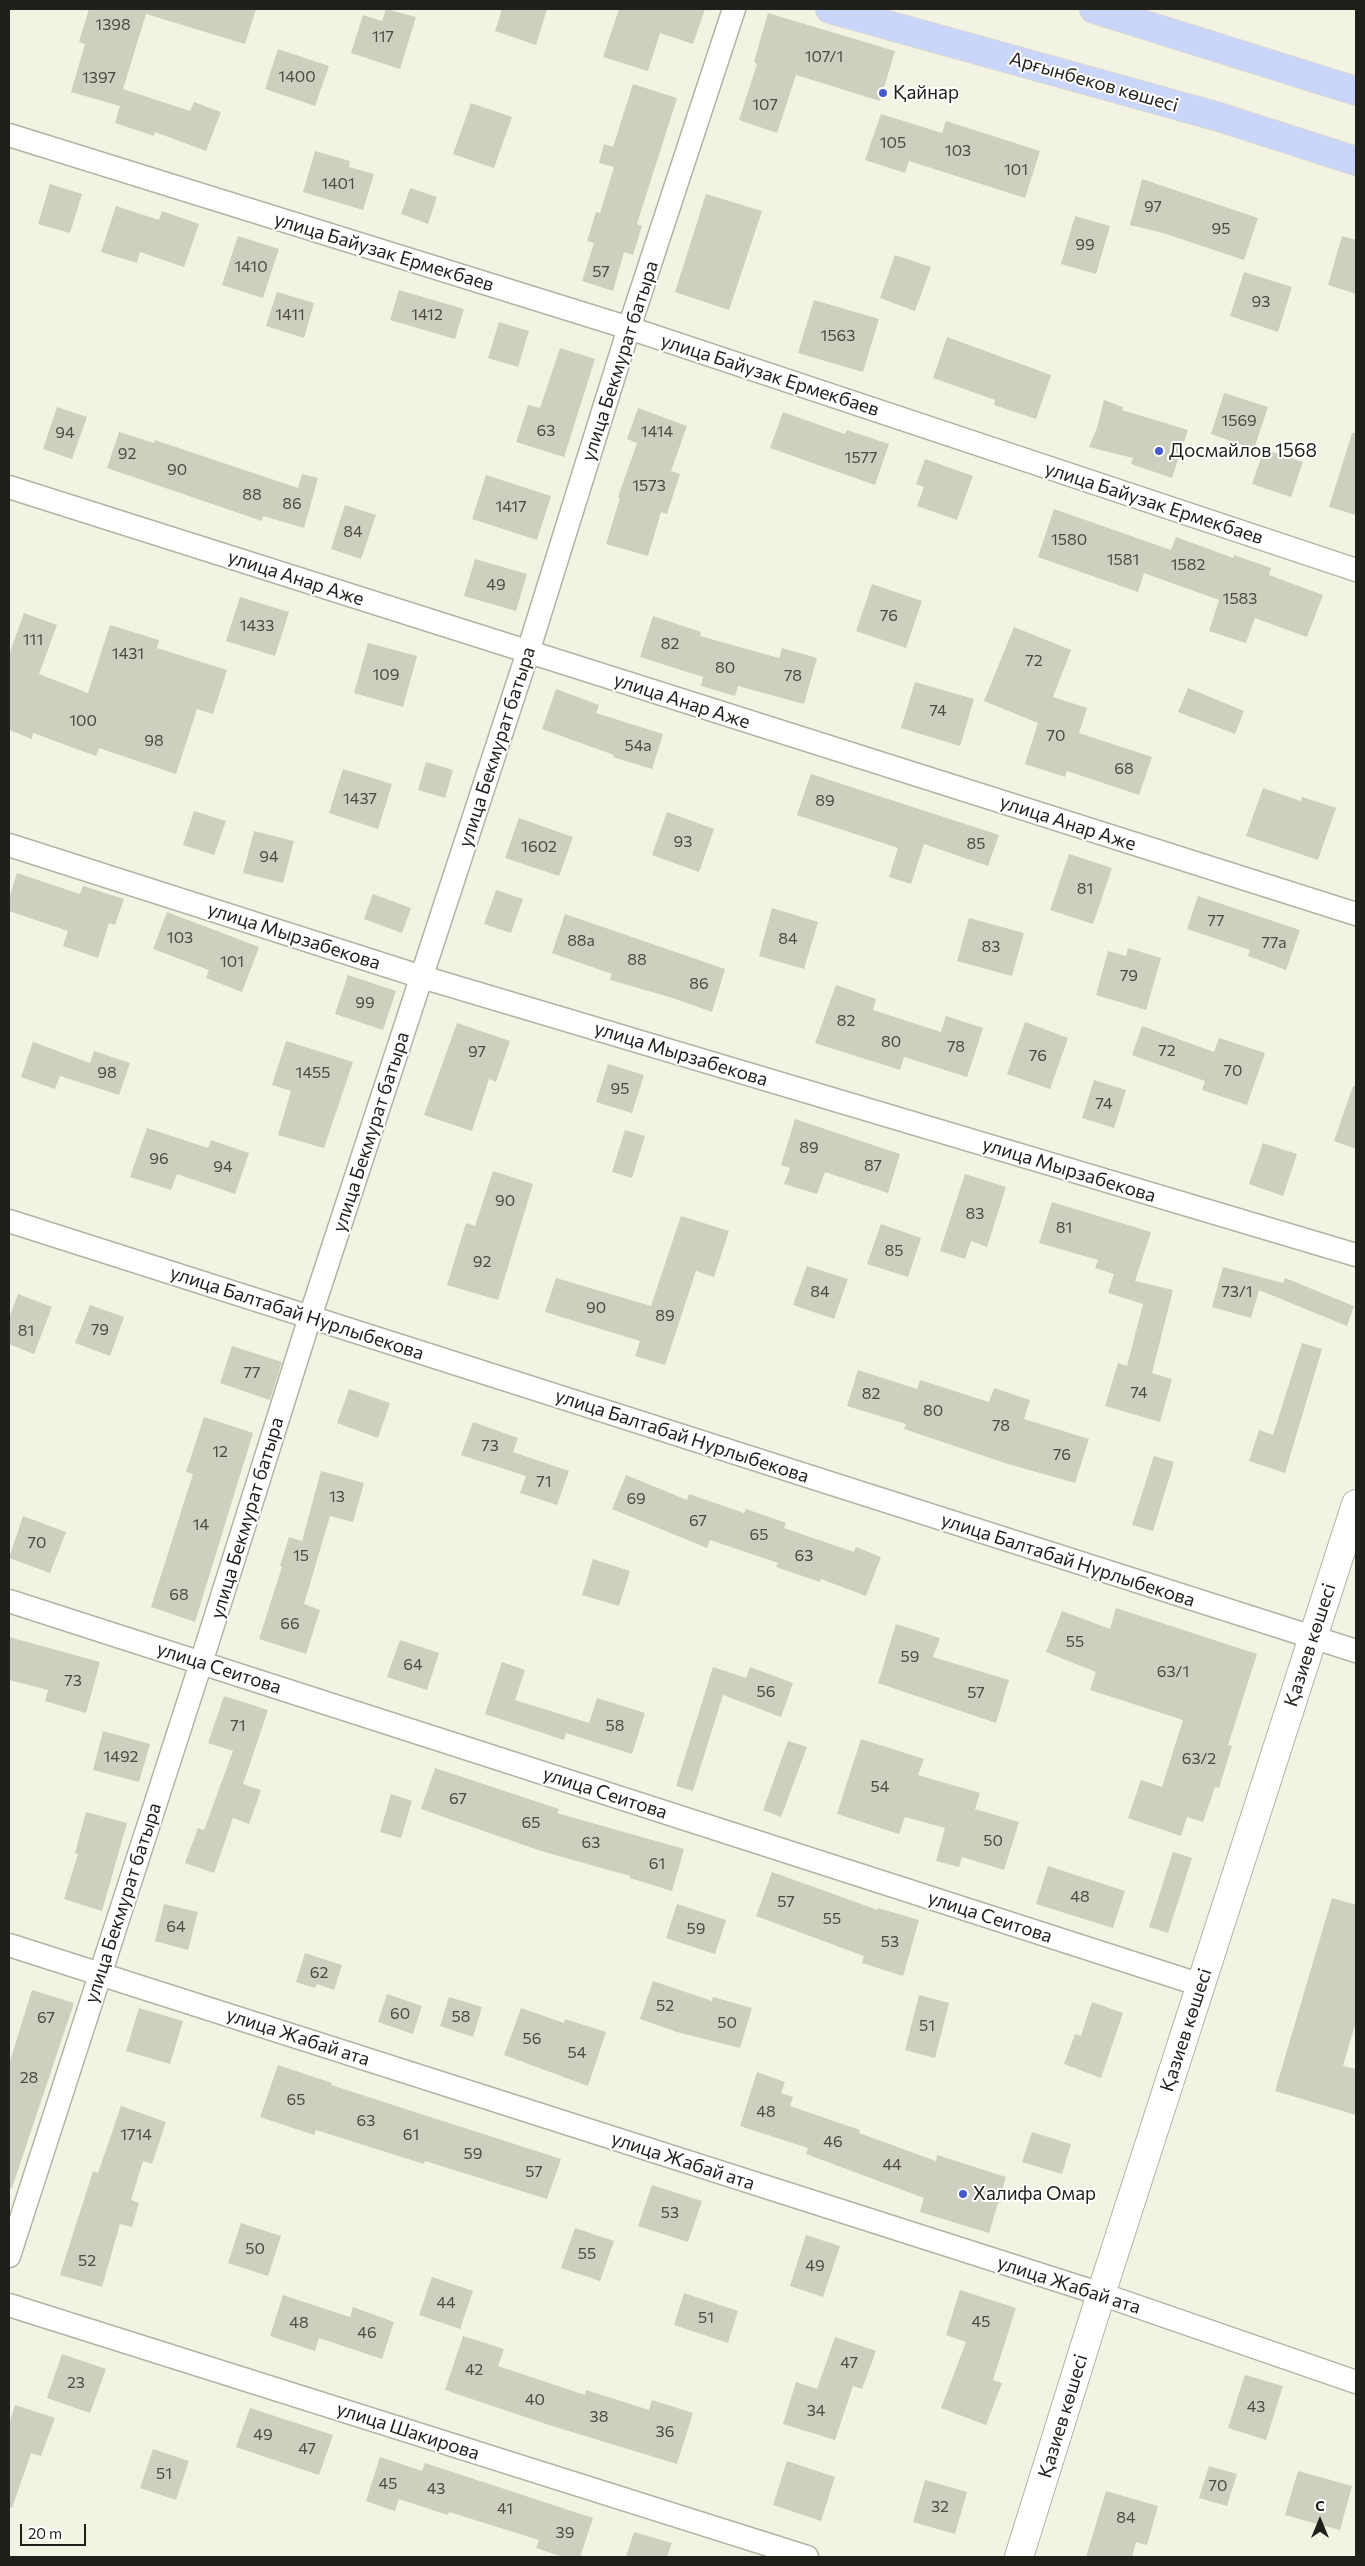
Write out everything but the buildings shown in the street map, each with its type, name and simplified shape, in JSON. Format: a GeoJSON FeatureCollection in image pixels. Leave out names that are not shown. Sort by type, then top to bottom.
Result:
{"type":"FeatureCollection","features":[{"type":"Feature","properties":{"kind":"main road","name":"Арғынбеков көшесі"},"geometry":{"type":"LineString","coordinates":[[830,9],[1219,117],[1356,161]]}},
{"type":"Feature","properties":{"kind":"main road"},"geometry":{"type":"LineString","coordinates":[[1094,9],[1356,91]]}},
{"type":"Feature","properties":{"kind":"street","name":"улица Бекмурат батыра"},"geometry":{"type":"LineString","coordinates":[[9,2256],[310,1318],[528,652],[629,328],[734,9]]}},
{"type":"Feature","properties":{"kind":"street","name":"улица Байузак Ермекбаев"},"geometry":{"type":"LineString","coordinates":[[9,136],[629,328],[1356,570]]}},
{"type":"Feature","properties":{"kind":"street","name":"улица Анар Аже"},"geometry":{"type":"LineString","coordinates":[[9,487],[1356,914]]}},
{"type":"Feature","properties":{"kind":"street","name":"улица Мырзабекова"},"geometry":{"type":"LineString","coordinates":[[9,845],[422,977],[1356,1255]]}},
{"type":"Feature","properties":{"kind":"street","name":"улица Балтабай Нурлыбекова"},"geometry":{"type":"LineString","coordinates":[[9,1221],[1356,1651]]}},
{"type":"Feature","properties":{"kind":"street","name":"Қазиев көшесі"},"geometry":{"type":"LineString","coordinates":[[1019,2557],[1100,2294],[1356,1504]]}},
{"type":"Feature","properties":{"kind":"street","name":"улица Сеитова"},"geometry":{"type":"LineString","coordinates":[[9,1601],[1200,1985]]}},
{"type":"Feature","properties":{"kind":"street","name":"улица Жабай ата"},"geometry":{"type":"LineString","coordinates":[[9,1945],[1100,2294],[1356,2382]]}},
{"type":"Feature","properties":{"kind":"street","name":"улица Шакирова"},"geometry":{"type":"LineString","coordinates":[[9,2305],[807,2557]]}},
{"type":"Feature","properties":{"kind":"place","name":"Қайнар"},"geometry":{"type":"Point","coordinates":[883,93]}},
{"type":"Feature","properties":{"kind":"place","name":"Досмайлов 1568"},"geometry":{"type":"Point","coordinates":[1159,451]}},
{"type":"Feature","properties":{"kind":"place","name":"Халифа Омар"},"geometry":{"type":"Point","coordinates":[963,2194]}}]}
